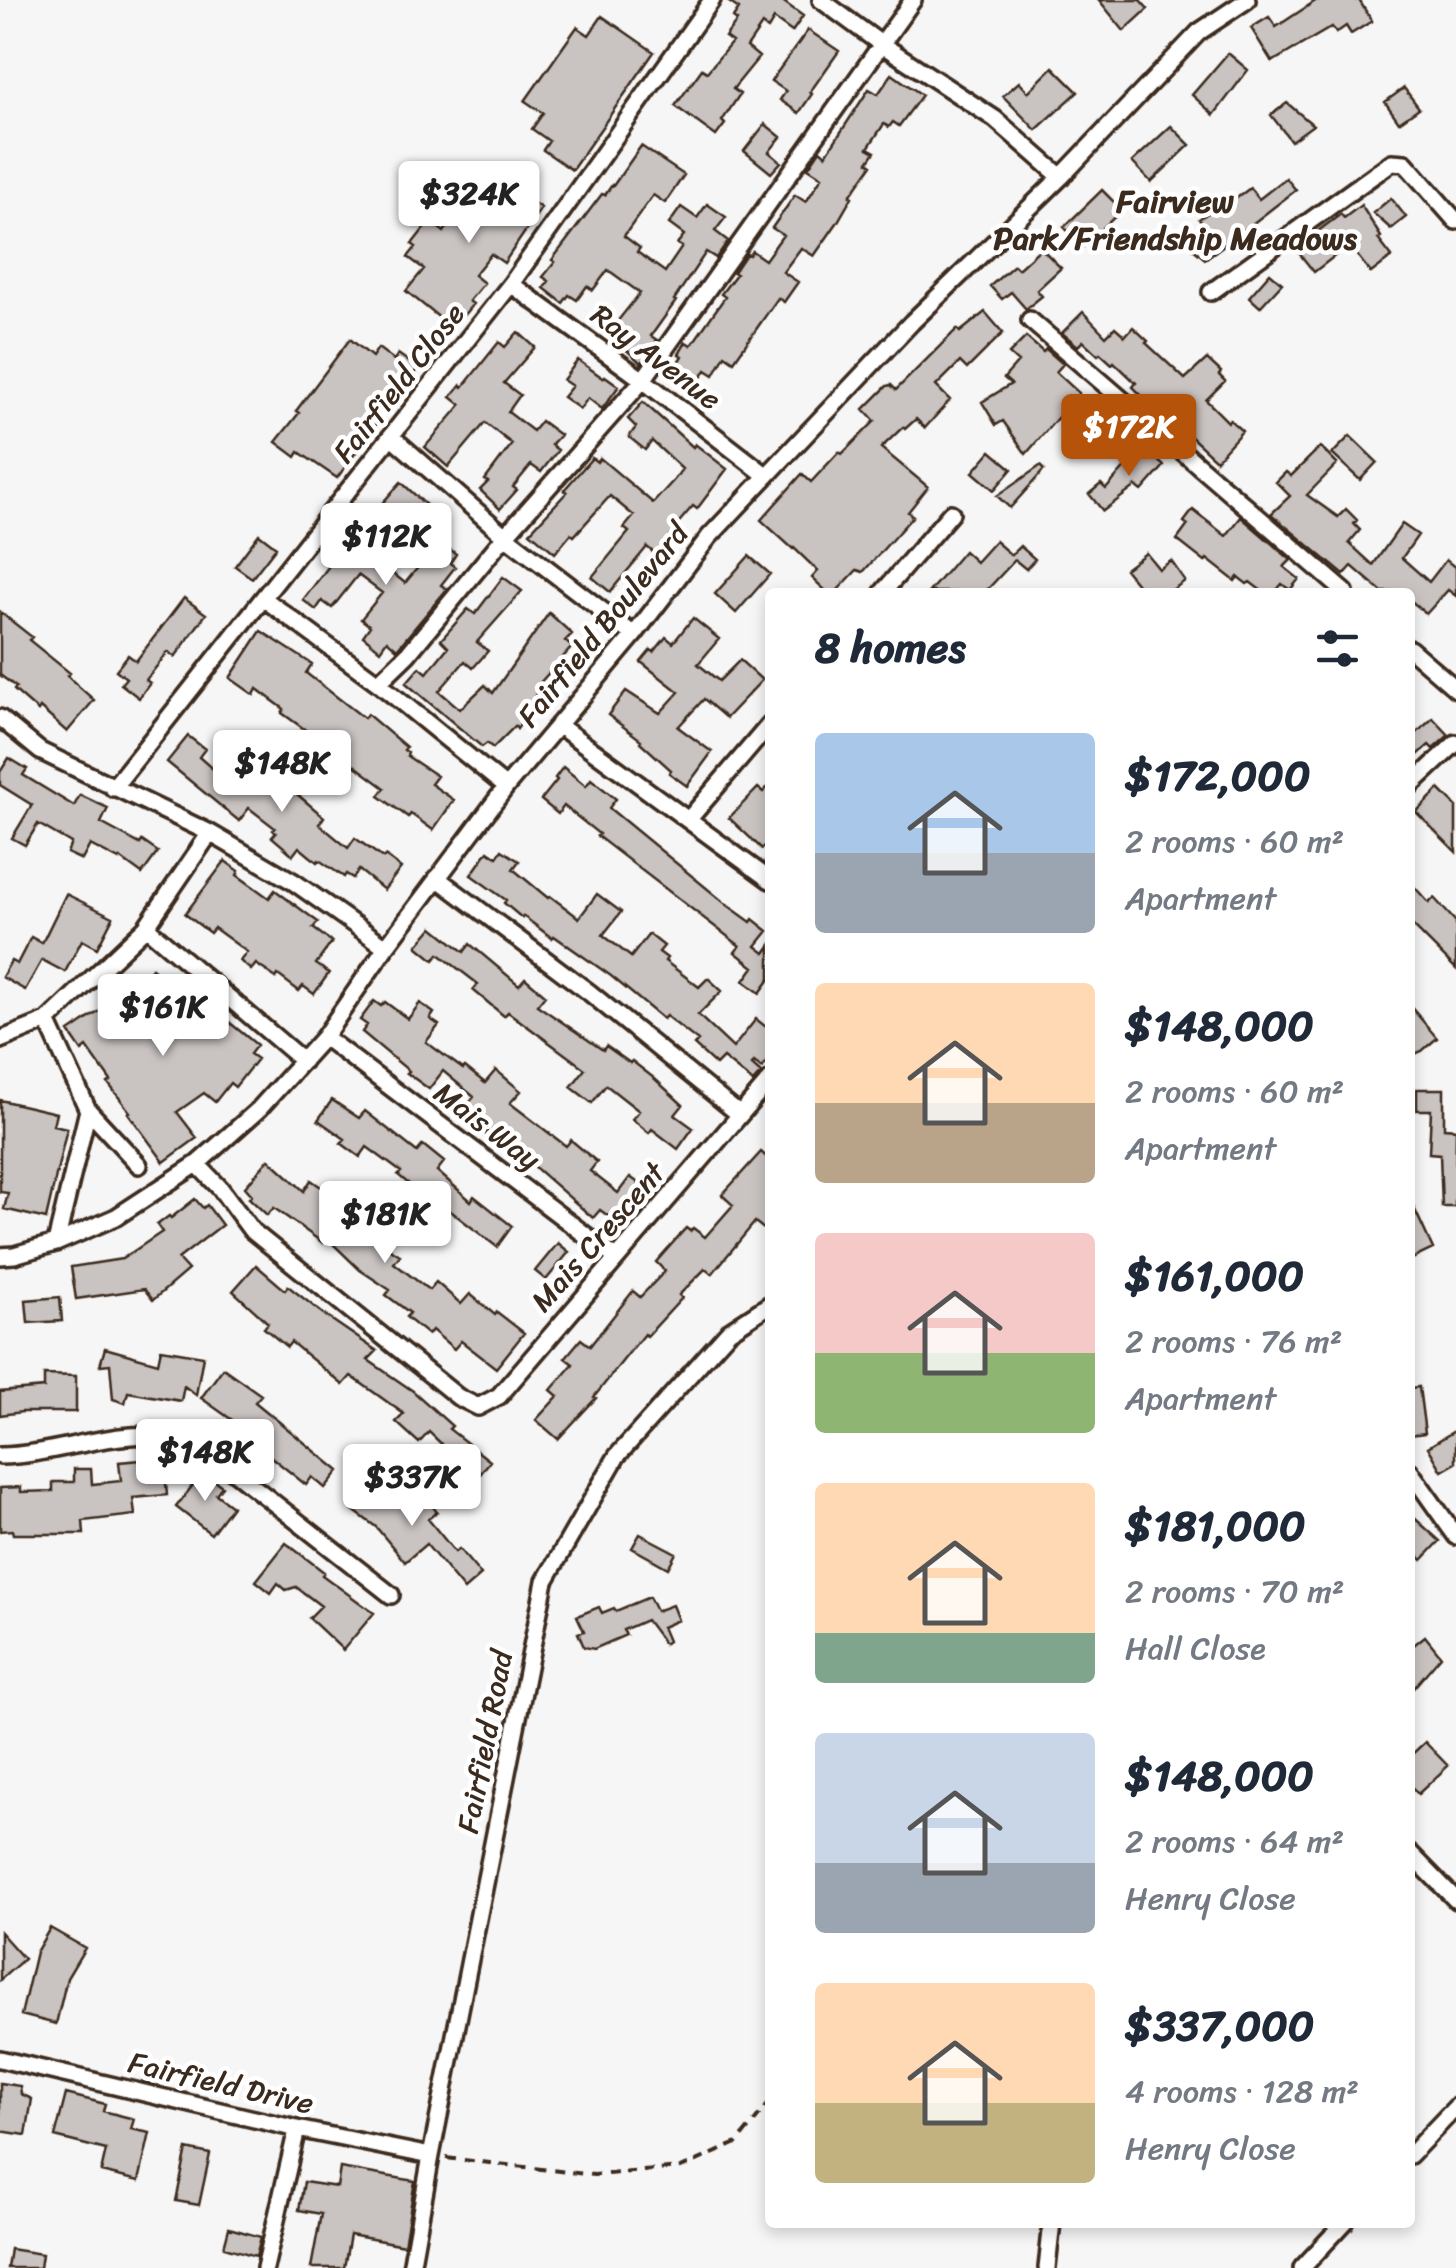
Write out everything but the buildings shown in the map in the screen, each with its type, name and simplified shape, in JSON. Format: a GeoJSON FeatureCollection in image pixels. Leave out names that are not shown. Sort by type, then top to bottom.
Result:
{"type":"FeatureCollection","features":[{"type":"Feature","properties":{"kind":"street","name":"Fairfield Close"},"geometry":{"type":"LineString","coordinates":[[113,788],[511,284],[712,0]]}},
{"type":"Feature","properties":{"kind":"street"},"geometry":{"type":"LineString","coordinates":[[821,0],[996,119],[1061,177]]}},
{"type":"Feature","properties":{"kind":"street"},"geometry":{"type":"LineString","coordinates":[[378,683],[408,654],[505,536],[643,380],[913,0]]}},
{"type":"Feature","properties":{"kind":"street","name":"Fairfield Boulevard"},"geometry":{"type":"LineString","coordinates":[[0,1256],[56,1243],[116,1216],[197,1164],[259,1109],[324,1037],[506,787],[634,635],[708,537],[912,322],[1061,177],[1200,32],[1247,0]]}},
{"type":"Feature","properties":{"kind":"street"},"geometry":{"type":"LineString","coordinates":[[1212,292],[1392,162],[1405,164],[1456,221]]}},
{"type":"Feature","properties":{"kind":"street","name":"Ray Avenue"},"geometry":{"type":"LineString","coordinates":[[511,284],[766,476]]}},
{"type":"Feature","properties":{"kind":"street"},"geometry":{"type":"LineString","coordinates":[[1030,320],[1340,588]]}},
{"type":"Feature","properties":{"kind":"street"},"geometry":{"type":"LineString","coordinates":[[392,437],[505,536],[634,635]]}},
{"type":"Feature","properties":{"kind":"street"},"geometry":{"type":"LineString","coordinates":[[886,588],[951,514]]}},
{"type":"Feature","properties":{"kind":"street"},"geometry":{"type":"LineString","coordinates":[[263,598],[378,683],[506,787]]}},
{"type":"Feature","properties":{"kind":"street"},"geometry":{"type":"LineString","coordinates":[[1415,653],[1456,688]]}},
{"type":"Feature","properties":{"kind":"street"},"geometry":{"type":"LineString","coordinates":[[0,718],[40,751],[210,832],[294,882],[386,947]]}},
{"type":"Feature","properties":{"kind":"street"},"geometry":{"type":"LineString","coordinates":[[558,724],[765,876]]}},
{"type":"Feature","properties":{"kind":"street"},"geometry":{"type":"LineString","coordinates":[[689,818],[765,730]]}},
{"type":"Feature","properties":{"kind":"street"},"geometry":{"type":"LineString","coordinates":[[1415,781],[1456,743]]}},
{"type":"Feature","properties":{"kind":"street"},"geometry":{"type":"LineString","coordinates":[[0,1040],[47,1021],[146,926],[210,832]]}},
{"type":"Feature","properties":{"kind":"street"},"geometry":{"type":"LineString","coordinates":[[438,878],[590,992],[740,1115]]}},
{"type":"Feature","properties":{"kind":"street"},"geometry":{"type":"LineString","coordinates":[[146,926],[302,1061]]}},
{"type":"Feature","properties":{"kind":"street"},"geometry":{"type":"LineString","coordinates":[[47,1021],[88,1110],[139,1165]]}},
{"type":"Feature","properties":{"kind":"street","name":"Mais Way"},"geometry":{"type":"LineString","coordinates":[[324,1037],[616,1258]]}},
{"type":"Feature","properties":{"kind":"street","name":"Mais Crescent"},"geometry":{"type":"LineString","coordinates":[[197,1164],[251,1230],[458,1398],[478,1408],[499,1396],[765,1086]]}},
{"type":"Feature","properties":{"kind":"street"},"geometry":{"type":"LineString","coordinates":[[56,1243],[88,1110]]}},
{"type":"Feature","properties":{"kind":"street","name":"Fairfield Road"},"geometry":{"type":"LineString","coordinates":[[411,2268],[545,1581],[617,1456],[729,1331],[765,1307]]}},
{"type":"Feature","properties":{"kind":"street"},"geometry":{"type":"LineString","coordinates":[[0,1456],[22,1456],[114,1438],[176,1438],[204,1448],[391,1595]]}},
{"type":"Feature","properties":{"kind":"street"},"geometry":{"type":"LineString","coordinates":[[1415,1478],[1456,1536]]}},
{"type":"Feature","properties":{"kind":"street"},"geometry":{"type":"LineString","coordinates":[[1415,1858],[1456,1900]]}},
{"type":"Feature","properties":{"kind":"street","name":"Fairfield Drive"},"geometry":{"type":"LineString","coordinates":[[0,2059],[297,2129],[431,2156]]}},
{"type":"Feature","properties":{"kind":"street"},"geometry":{"type":"LineString","coordinates":[[1415,2150],[1456,2107]]}},
{"type":"Feature","properties":{"kind":"street"},"geometry":{"type":"LineString","coordinates":[[265,2268],[297,2129]]}},
{"type":"Feature","properties":{"kind":"street"},"geometry":{"type":"LineString","coordinates":[[1047,2268],[1051,2228]]}},
{"type":"Feature","properties":{"kind":"street"},"geometry":{"type":"LineString","coordinates":[[1302,2268],[1339,2228]]}},
{"type":"Feature","properties":{"kind":"path"},"geometry":{"type":"LineString","coordinates":[[431,2156],[594,2175],[681,2168],[737,2143],[765,2108]]}},
{"type":"Feature","properties":{"kind":"district","name":"Fairview Park/Friendship Meadows"},"geometry":{"type":"Point","coordinates":[1175,220]}}]}
